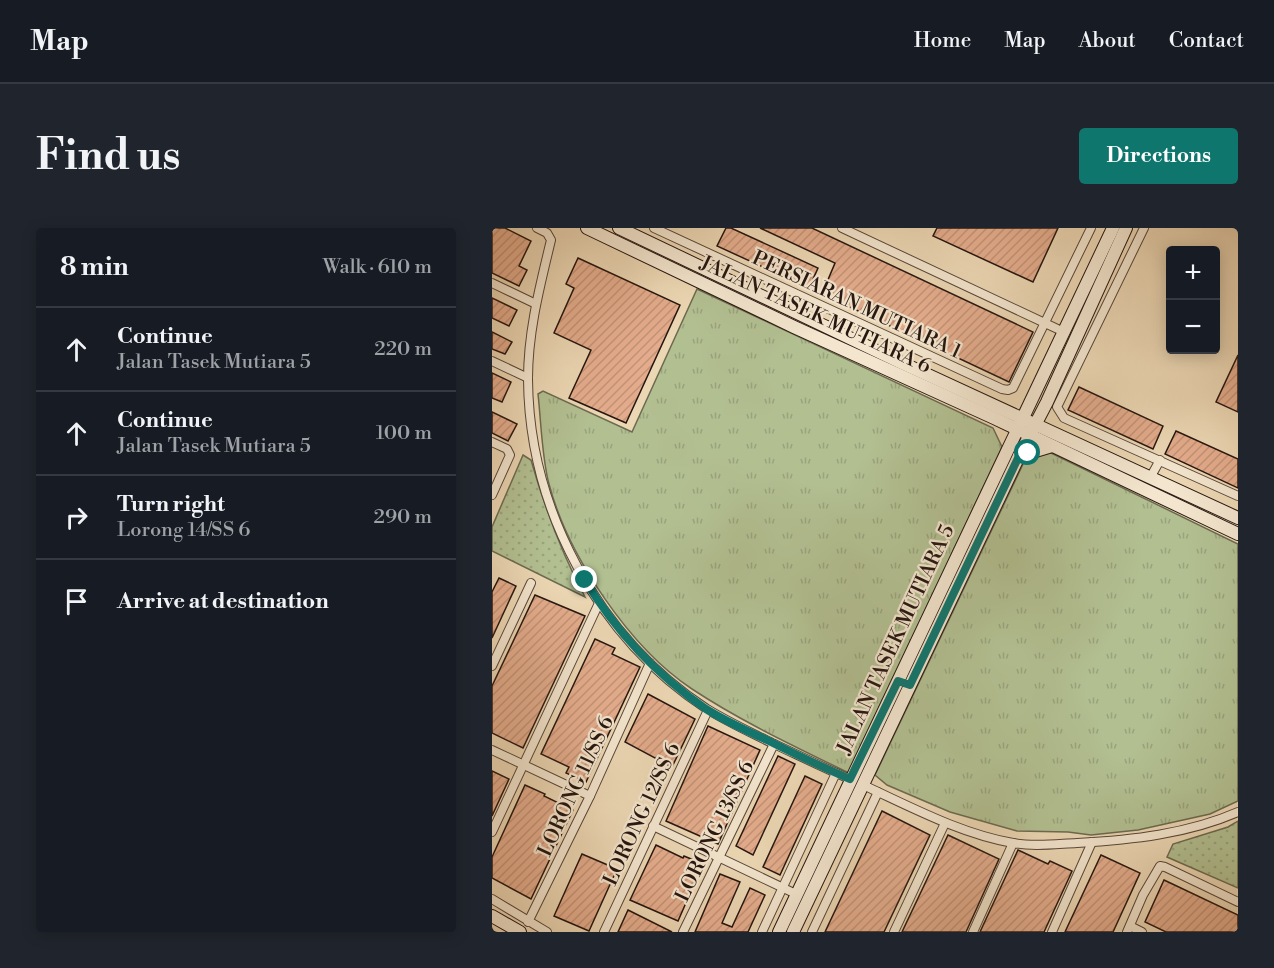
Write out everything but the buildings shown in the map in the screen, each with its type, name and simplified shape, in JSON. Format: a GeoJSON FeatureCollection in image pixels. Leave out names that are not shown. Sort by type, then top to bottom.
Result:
{"type":"FeatureCollection","features":[{"type":"Feature","properties":{"kind":"street"},"geometry":{"type":"LineString","coordinates":[[537,228],[547,232],[551,240],[536,304],[531,338],[528,378],[531,418],[539,468],[548,499],[570,555],[599,603],[651,663],[708,710],[850,779]]}},
{"type":"Feature","properties":{"kind":"street","name":"JALAN TASEK MUTIARA 6"},"geometry":{"type":"LineString","coordinates":[[587,228],[794,327],[999,414],[1054,440]]}},
{"type":"Feature","properties":{"kind":"street","name":"JALAN TASEK MUTIARA 6"},"geometry":{"type":"LineString","coordinates":[[620,228],[903,363],[999,414]]}},
{"type":"Feature","properties":{"kind":"street","name":"PERSIARAN MUTIARA 1"},"geometry":{"type":"LineString","coordinates":[[654,228],[1002,389],[1013,388],[1046,323]]}},
{"type":"Feature","properties":{"kind":"street"},"geometry":{"type":"LineString","coordinates":[[842,228],[1064,332]]}},
{"type":"Feature","properties":{"kind":"street"},"geometry":{"type":"LineString","coordinates":[[1046,323],[1091,228]]}},
{"type":"Feature","properties":{"kind":"street","name":"JALAN TASEK MUTIARA 5"},"geometry":{"type":"LineString","coordinates":[[793,932],[863,785],[904,683],[1008,448],[1113,228]]}},
{"type":"Feature","properties":{"kind":"street","name":"JALAN TASEK MUTIARA 5"},"geometry":{"type":"LineString","coordinates":[[762,932],[790,891],[904,683],[1019,456],[1033,430],[1052,404],[1101,282],[1126,228]]}},
{"type":"Feature","properties":{"kind":"street"},"geometry":{"type":"LineString","coordinates":[[1144,228],[1052,404],[1047,421],[1054,440],[1238,534]]}},
{"type":"Feature","properties":{"kind":"street"},"geometry":{"type":"LineString","coordinates":[[696,264],[703,250]]}},
{"type":"Feature","properties":{"kind":"street"},"geometry":{"type":"LineString","coordinates":[[1101,282],[1114,288]]}},
{"type":"Feature","properties":{"kind":"street"},"geometry":{"type":"LineString","coordinates":[[492,283],[536,304]]}},
{"type":"Feature","properties":{"kind":"street"},"geometry":{"type":"LineString","coordinates":[[794,327],[800,314]]}},
{"type":"Feature","properties":{"kind":"street"},"geometry":{"type":"LineString","coordinates":[[903,363],[910,347]]}},
{"type":"Feature","properties":{"kind":"street"},"geometry":{"type":"LineString","coordinates":[[492,362],[528,378]]}},
{"type":"Feature","properties":{"kind":"street"},"geometry":{"type":"LineString","coordinates":[[1008,448],[999,414],[1030,401]]}},
{"type":"Feature","properties":{"kind":"street"},"geometry":{"type":"LineString","coordinates":[[1052,404],[1064,418],[1238,496]]}},
{"type":"Feature","properties":{"kind":"street"},"geometry":{"type":"LineString","coordinates":[[1019,456],[1054,440],[1150,478],[1238,518]]}},
{"type":"Feature","properties":{"kind":"street"},"geometry":{"type":"LineString","coordinates":[[492,442],[507,449],[510,455],[492,495]]}},
{"type":"Feature","properties":{"kind":"street"},"geometry":{"type":"LineString","coordinates":[[1150,478],[1160,460]]}},
{"type":"Feature","properties":{"kind":"street"},"geometry":{"type":"LineString","coordinates":[[492,666],[531,583]]}},
{"type":"Feature","properties":{"kind":"street"},"geometry":{"type":"LineString","coordinates":[[492,832],[599,603]]}},
{"type":"Feature","properties":{"kind":"street","name":"LORONG 11/SS 6"},"geometry":{"type":"LineString","coordinates":[[528,922],[590,796],[651,663]]}},
{"type":"Feature","properties":{"kind":"street","name":"LORONG 12/SS 6"},"geometry":{"type":"LineString","coordinates":[[604,932],[708,710]]}},
{"type":"Feature","properties":{"kind":"street","name":"LORONG 13/SS 6"},"geometry":{"type":"LineString","coordinates":[[683,932],[774,744]]}},
{"type":"Feature","properties":{"kind":"street"},"geometry":{"type":"LineString","coordinates":[[492,750],[590,796]]}},
{"type":"Feature","properties":{"kind":"street","name":"JALAN TASEK MUTIARA 5"},"geometry":{"type":"LineString","coordinates":[[778,932],[790,891],[836,773]]}},
{"type":"Feature","properties":{"kind":"street"},"geometry":{"type":"LineString","coordinates":[[863,785],[945,823],[1013,843],[1092,842],[1177,831],[1217,821],[1238,812]]}},
{"type":"Feature","properties":{"kind":"street"},"geometry":{"type":"LineString","coordinates":[[812,932],[878,792]]}},
{"type":"Feature","properties":{"kind":"street"},"geometry":{"type":"LineString","coordinates":[[894,932],[945,823]]}},
{"type":"Feature","properties":{"kind":"street"},"geometry":{"type":"LineString","coordinates":[[654,826],[790,891]]}},
{"type":"Feature","properties":{"kind":"street"},"geometry":{"type":"LineString","coordinates":[[1052,932],[1092,842]]}},
{"type":"Feature","properties":{"kind":"street"},"geometry":{"type":"LineString","coordinates":[[973,932],[1013,843]]}},
{"type":"Feature","properties":{"kind":"street"},"geometry":{"type":"LineString","coordinates":[[1142,932],[1128,929],[1143,895],[1160,867],[1165,867],[1238,902]]}},
{"type":"Feature","properties":{"kind":"street"},"geometry":{"type":"LineString","coordinates":[[492,899],[547,932]]}},
{"type":"Feature","properties":{"kind":"street"},"geometry":{"type":"LineString","coordinates":[[492,916],[520,932]]}},
{"type":"Feature","properties":{"kind":"green space"},"geometry":{"type":"Polygon","coordinates":[[[697,289],[993,428],[1002,447],[849,773],[769,734],[711,701],[669,671],[646,650],[604,598],[586,570],[558,512],[549,484],[543,452],[538,394],[543,391],[632,432],[697,289]]]}},
{"type":"Feature","properties":{"kind":"green space"},"geometry":{"type":"Polygon","coordinates":[[[1047,451],[1238,544],[1238,801],[1210,814],[1138,830],[1091,835],[1017,831],[950,812],[887,785],[875,775],[1025,460],[1047,451]]]}},
{"type":"Feature","properties":{"kind":"green space"},"geometry":{"type":"Polygon","coordinates":[[[523,455],[531,460],[554,530],[585,597],[492,551],[492,527],[523,455]]]}},
{"type":"Feature","properties":{"kind":"green space"},"geometry":{"type":"Polygon","coordinates":[[[1238,821],[1238,888],[1167,857],[1173,844],[1228,827],[1238,821]]]}},
{"type":"Feature","properties":{"kind":"route"},"geometry":{"type":"LineString","coordinates":[[585,580],[599,603],[626,637],[681,690],[708,710],[741,728],[850,779],[898,681],[910,685],[1019,456],[1028,453]]}}]}
